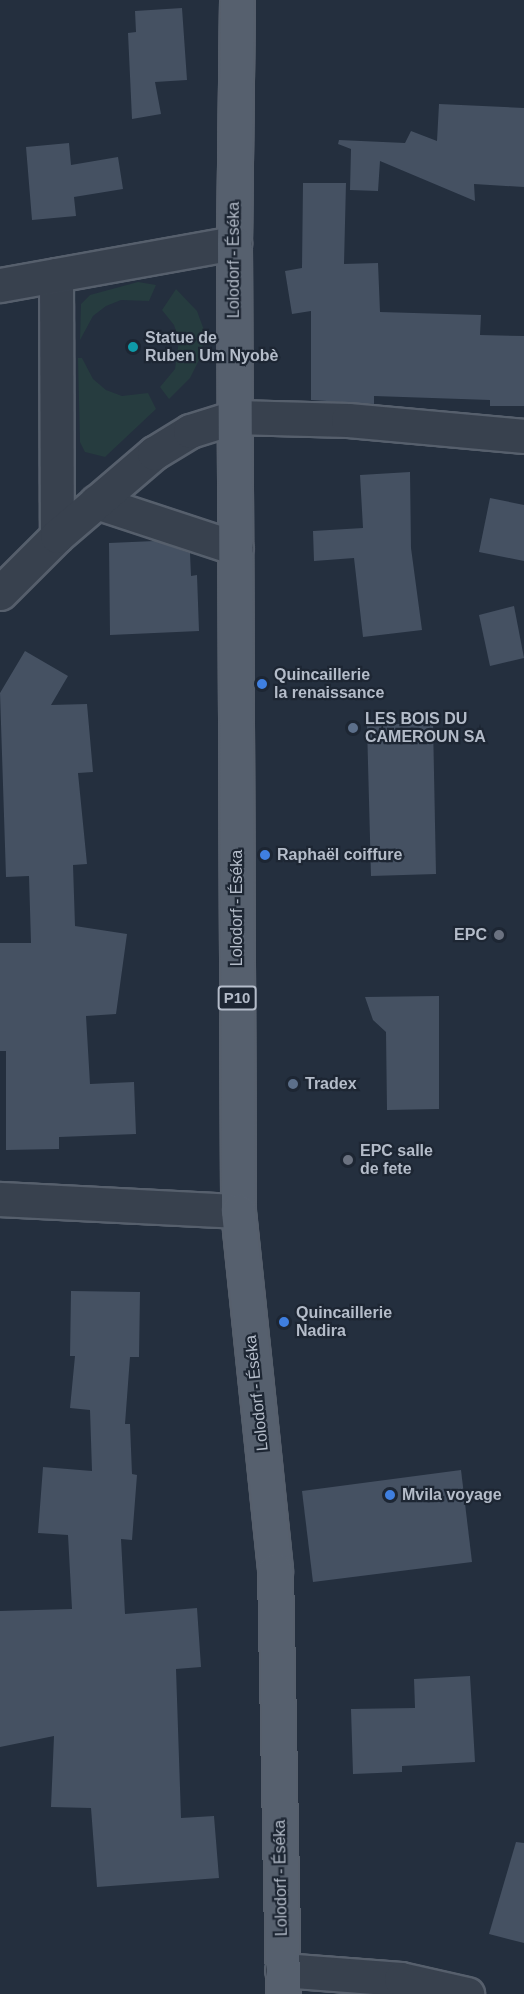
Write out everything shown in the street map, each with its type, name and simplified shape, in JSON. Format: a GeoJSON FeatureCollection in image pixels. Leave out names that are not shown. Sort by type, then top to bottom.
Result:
{"type":"FeatureCollection","features":[{"type":"Feature","properties":{"kind":"main road","name":"Lolodorf - Éséka"},"geometry":{"type":"LineString","coordinates":[[237,0],[234,243],[238,1211],[275,1570],[283,1982]]}},
{"type":"Feature","properties":{"kind":"street"},"geometry":{"type":"LineString","coordinates":[[0,285],[234,243]]}},
{"type":"Feature","properties":{"kind":"street"},"geometry":{"type":"LineString","coordinates":[[56,275],[57,536]]}},
{"type":"Feature","properties":{"kind":"street"},"geometry":{"type":"LineString","coordinates":[[0,593],[57,536],[154,453],[190,431],[235,417],[348,420],[524,436]]}},
{"type":"Feature","properties":{"kind":"street"},"geometry":{"type":"LineString","coordinates":[[96,502],[236,548]]}},
{"type":"Feature","properties":{"kind":"street"},"geometry":{"type":"LineString","coordinates":[[0,1199],[238,1211]]}},
{"type":"Feature","properties":{"kind":"street"},"geometry":{"type":"LineString","coordinates":[[283,1982],[401,1979],[467,1994]]}},
{"type":"Feature","properties":{"kind":"green space"},"geometry":{"type":"Polygon","coordinates":[[[138,282],[156,285],[149,301],[121,300],[106,306],[93,316],[80,340],[81,304],[90,295],[138,282]]]}},
{"type":"Feature","properties":{"kind":"green space"},"geometry":{"type":"Polygon","coordinates":[[[176,289],[197,311],[204,330],[202,354],[190,378],[169,399],[160,387],[175,369],[179,340],[174,325],[162,310],[176,289]]]}},
{"type":"Feature","properties":{"kind":"green space"},"geometry":{"type":"Polygon","coordinates":[[[78,358],[82,358],[93,379],[106,390],[122,396],[148,393],[156,409],[105,457],[85,452],[80,442],[78,358]]]}},
{"type":"Feature","properties":{"kind":"building"},"geometry":{"type":"Polygon","coordinates":[[[182,8],[187,80],[155,82],[161,114],[132,119],[128,33],[136,32],[135,11],[182,8]]]}},
{"type":"Feature","properties":{"kind":"building"},"geometry":{"type":"Polygon","coordinates":[[[439,104],[524,108],[524,187],[474,184],[475,201],[380,161],[378,191],[350,190],[351,149],[338,144],[339,140],[405,143],[411,131],[437,141],[439,104]]]}},
{"type":"Feature","properties":{"kind":"building"},"geometry":{"type":"Polygon","coordinates":[[[69,143],[71,165],[118,157],[123,189],[74,197],[76,216],[32,220],[26,147],[69,143]]]}},
{"type":"Feature","properties":{"kind":"building"},"geometry":{"type":"Polygon","coordinates":[[[303,183],[346,183],[344,264],[378,263],[380,312],[481,315],[480,335],[524,336],[524,406],[490,406],[490,400],[374,396],[374,404],[311,400],[311,311],[292,314],[285,271],[302,268],[303,183]]]}},
{"type":"Feature","properties":{"kind":"building"},"geometry":{"type":"Polygon","coordinates":[[[410,472],[411,548],[422,630],[363,637],[354,558],[314,561],[313,531],[363,528],[360,475],[410,472]]]}},
{"type":"Feature","properties":{"kind":"building"},"geometry":{"type":"Polygon","coordinates":[[[490,498],[524,505],[524,561],[479,552],[490,498]]]}},
{"type":"Feature","properties":{"kind":"building"},"geometry":{"type":"Polygon","coordinates":[[[155,541],[190,553],[191,576],[197,575],[199,631],[110,635],[109,543],[155,541]]]}},
{"type":"Feature","properties":{"kind":"building"},"geometry":{"type":"Polygon","coordinates":[[[514,606],[524,658],[490,666],[479,615],[514,606]]]}},
{"type":"Feature","properties":{"kind":"building"},"geometry":{"type":"Polygon","coordinates":[[[25,651],[68,676],[51,705],[87,704],[93,772],[78,773],[87,864],[73,865],[75,926],[127,934],[116,1014],[86,1016],[90,1084],[134,1082],[136,1134],[59,1137],[59,1149],[6,1150],[6,1051],[0,1051],[0,943],[31,943],[29,876],[6,877],[0,693],[25,651]]]}},
{"type":"Feature","properties":{"kind":"building"},"geometry":{"type":"Polygon","coordinates":[[[433,723],[436,874],[371,876],[367,725],[433,723]]]}},
{"type":"Feature","properties":{"kind":"building"},"geometry":{"type":"Polygon","coordinates":[[[439,996],[439,1109],[387,1110],[386,1032],[373,1020],[365,997],[439,996]]]}},
{"type":"Feature","properties":{"kind":"building"},"geometry":{"type":"Polygon","coordinates":[[[71,1291],[140,1292],[139,1357],[130,1357],[125,1424],[130,1424],[132,1474],[137,1475],[132,1540],[121,1539],[125,1614],[197,1608],[201,1667],[176,1669],[181,1818],[214,1816],[219,1878],[97,1887],[91,1808],[51,1807],[54,1736],[0,1747],[0,1611],[72,1609],[68,1535],[38,1533],[43,1467],[92,1471],[90,1410],[70,1408],[75,1356],[70,1356],[71,1291]]]}},
{"type":"Feature","properties":{"kind":"building"},"geometry":{"type":"Polygon","coordinates":[[[461,1470],[472,1562],[313,1582],[302,1491],[461,1470]]]}},
{"type":"Feature","properties":{"kind":"building"},"geometry":{"type":"Polygon","coordinates":[[[470,1676],[475,1762],[402,1766],[402,1772],[353,1774],[351,1709],[415,1708],[414,1679],[470,1676]]]}},
{"type":"Feature","properties":{"kind":"building"},"geometry":{"type":"Polygon","coordinates":[[[516,1842],[524,1843],[524,1943],[489,1934],[516,1842]]]}},
{"type":"Feature","properties":{"kind":"place","name":"Statue de Ruben Um Nyobè"},"geometry":{"type":"Point","coordinates":[133,347]}},
{"type":"Feature","properties":{"kind":"place","name":"Quincaillerie la renaissance"},"geometry":{"type":"Point","coordinates":[262,684]}},
{"type":"Feature","properties":{"kind":"place","name":"LES BOIS DU CAMEROUN SA"},"geometry":{"type":"Point","coordinates":[353,728]}},
{"type":"Feature","properties":{"kind":"place","name":"Raphaël coiffure"},"geometry":{"type":"Point","coordinates":[265,855]}},
{"type":"Feature","properties":{"kind":"place","name":"EPC"},"geometry":{"type":"Point","coordinates":[499,935]}},
{"type":"Feature","properties":{"kind":"place","name":"Tradex"},"geometry":{"type":"Point","coordinates":[293,1084]}},
{"type":"Feature","properties":{"kind":"place","name":"EPC salle de fete"},"geometry":{"type":"Point","coordinates":[348,1160]}},
{"type":"Feature","properties":{"kind":"place","name":"Quincaillerie Nadira"},"geometry":{"type":"Point","coordinates":[284,1322]}},
{"type":"Feature","properties":{"kind":"place","name":"Mvila voyage"},"geometry":{"type":"Point","coordinates":[390,1495]}}]}
